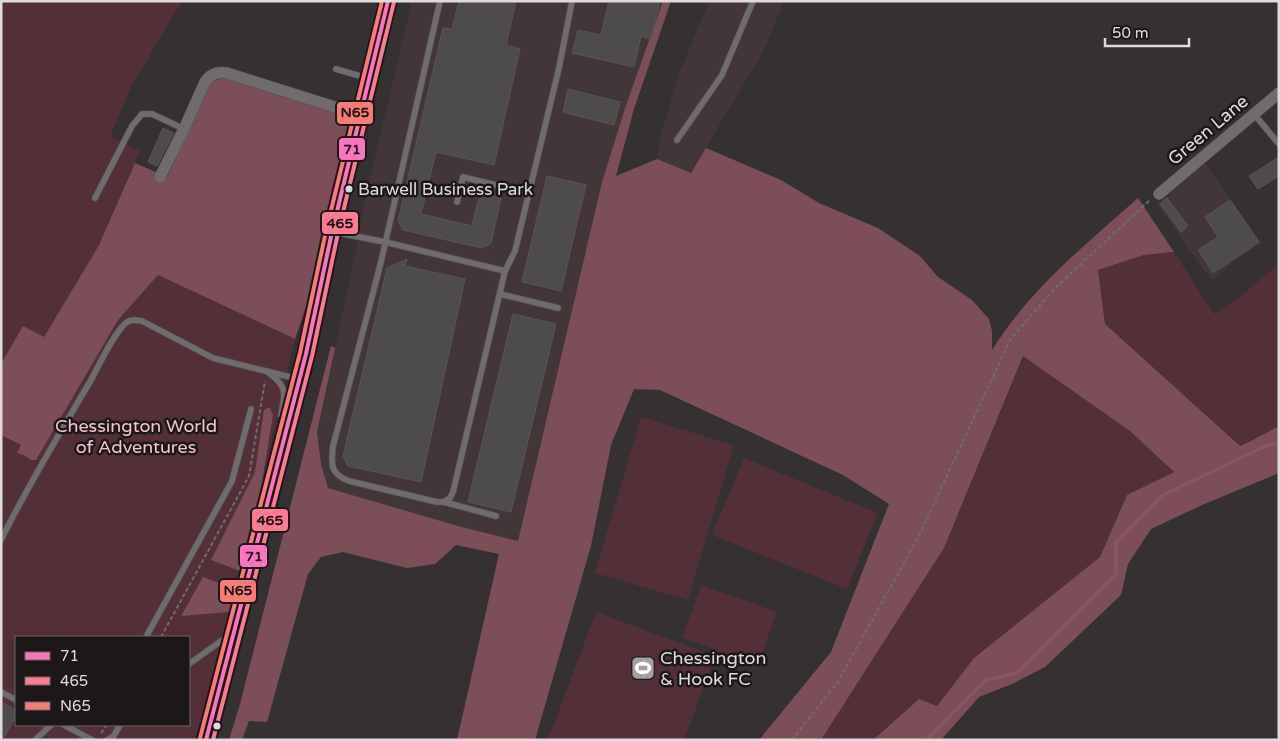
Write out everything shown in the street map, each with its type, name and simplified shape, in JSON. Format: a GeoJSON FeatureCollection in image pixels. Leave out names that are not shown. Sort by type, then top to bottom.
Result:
{"type":"FeatureCollection","features":[{"type":"Feature","properties":{"kind":"highway"},"geometry":{"type":"LineString","coordinates":[[206,740],[300,380],[332,232],[388,1]]}},
{"type":"Feature","properties":{"kind":"street"},"geometry":{"type":"LineString","coordinates":[[160,177],[184,129],[204,82],[209,76],[221,72],[360,115]]}},
{"type":"Feature","properties":{"kind":"street","name":"Green Lane"},"geometry":{"type":"LineString","coordinates":[[1159,194],[1279,93]]}},
{"type":"Feature","properties":{"kind":"lane"},"geometry":{"type":"LineString","coordinates":[[440,1],[382,262],[333,446],[332,466],[336,474],[349,481],[437,502],[444,502],[496,516]]}},
{"type":"Feature","properties":{"kind":"lane"},"geometry":{"type":"LineString","coordinates":[[444,502],[450,498],[453,492],[500,294],[506,272],[515,251],[559,68],[572,1]]}},
{"type":"Feature","properties":{"kind":"lane"},"geometry":{"type":"LineString","coordinates":[[677,140],[722,75],[753,1]]}},
{"type":"Feature","properties":{"kind":"lane"},"geometry":{"type":"LineString","coordinates":[[336,69],[369,79]]}},
{"type":"Feature","properties":{"kind":"lane"},"geometry":{"type":"LineString","coordinates":[[95,198],[132,126],[142,114],[152,114],[184,129]]}},
{"type":"Feature","properties":{"kind":"lane"},"geometry":{"type":"LineString","coordinates":[[1254,114],[1279,144]]}},
{"type":"Feature","properties":{"kind":"lane"},"geometry":{"type":"LineString","coordinates":[[457,202],[463,177],[528,192]]}},
{"type":"Feature","properties":{"kind":"lane"},"geometry":{"type":"LineString","coordinates":[[332,232],[385,242],[506,272]]}},
{"type":"Feature","properties":{"kind":"lane"},"geometry":{"type":"LineString","coordinates":[[500,294],[558,308]]}},
{"type":"Feature","properties":{"kind":"lane"},"geometry":{"type":"LineString","coordinates":[[1,540],[22,507],[98,367],[106,358],[128,322],[142,321],[213,358],[300,380]]}},
{"type":"Feature","properties":{"kind":"lane"},"geometry":{"type":"LineString","coordinates":[[95,379],[98,367]]}},
{"type":"Feature","properties":{"kind":"lane"},"geometry":{"type":"LineString","coordinates":[[267,372],[282,384],[285,392],[274,451],[273,484]]}},
{"type":"Feature","properties":{"kind":"lane"},"geometry":{"type":"LineString","coordinates":[[147,636],[232,481],[250,409]]}},
{"type":"Feature","properties":{"kind":"lane"},"geometry":{"type":"LineString","coordinates":[[190,663],[234,632]]}},
{"type":"Feature","properties":{"kind":"lane"},"geometry":{"type":"LineString","coordinates":[[1,692],[15,699]]}},
{"type":"Feature","properties":{"kind":"lane"},"geometry":{"type":"LineString","coordinates":[[35,740],[50,726]]}},
{"type":"Feature","properties":{"kind":"lane"},"geometry":{"type":"LineString","coordinates":[[66,726],[92,740]]}},
{"type":"Feature","properties":{"kind":"lane"},"geometry":{"type":"LineString","coordinates":[[107,740],[113,737],[119,726]]}},
{"type":"Feature","properties":{"kind":"path"},"geometry":{"type":"LineString","coordinates":[[792,740],[837,683],[918,538],[1010,340],[1054,289],[1149,200],[1159,194]]}},
{"type":"Feature","properties":{"kind":"shaded area","name":"Barwell Business Park"},"geometry":{"type":"Polygon","coordinates":[[[412,1],[663,1],[626,105],[602,182],[518,541],[458,526],[328,488],[321,464],[317,432],[364,204],[412,1]]]}},
{"type":"Feature","properties":{"kind":"shaded area"},"geometry":{"type":"Polygon","coordinates":[[[663,1],[671,1],[634,109],[616,176],[657,159],[691,173],[706,148],[781,180],[819,203],[878,228],[920,256],[938,277],[972,300],[989,319],[992,331],[992,350],[1041,287],[1078,251],[1138,198],[1174,252],[1144,255],[1098,270],[1105,324],[1240,446],[1279,426],[1279,473],[1202,505],[1151,529],[1128,564],[1121,595],[1045,667],[1012,684],[979,697],[941,740],[873,740],[919,699],[937,706],[974,658],[1100,557],[1127,495],[1174,472],[1130,431],[1023,356],[944,548],[821,740],[759,740],[831,652],[889,504],[843,475],[660,390],[634,389],[611,445],[591,546],[535,740],[457,740],[499,554],[456,545],[435,564],[407,568],[343,552],[321,557],[308,574],[267,722],[249,721],[242,740],[229,740],[240,704],[331,346],[335,348],[317,432],[321,464],[328,488],[458,526],[518,541],[602,182],[626,105],[663,1]]]}},
{"type":"Feature","properties":{"kind":"shaded area"},"geometry":{"type":"Polygon","coordinates":[[[709,1],[784,1],[765,48],[691,173],[657,159],[661,134],[679,74],[709,1]]]}},
{"type":"Feature","properties":{"kind":"shaded area"},"geometry":{"type":"Polygon","coordinates":[[[224,78],[352,118],[313,286],[295,339],[158,275],[118,320],[36,460],[31,460],[17,453],[21,445],[1,435],[1,364],[23,326],[44,337],[98,247],[135,163],[167,177],[212,81],[224,78]]]}},
{"type":"Feature","properties":{"kind":"shaded area"},"geometry":{"type":"Polygon","coordinates":[[[1205,163],[1261,243],[1236,260],[1212,281],[1157,204],[1205,163]]]}},
{"type":"Feature","properties":{"kind":"shaded area"},"geometry":{"type":"Polygon","coordinates":[[[270,408],[273,415],[261,488],[240,571],[211,560],[255,472],[264,410],[270,408]]]}},
{"type":"Feature","properties":{"kind":"shaded area"},"geometry":{"type":"Polygon","coordinates":[[[203,577],[235,589],[229,612],[181,616],[203,577]]]}},
{"type":"Feature","properties":{"kind":"green space","name":"Chessington World of Adventures"},"geometry":{"type":"Polygon","coordinates":[[[1,1],[182,1],[130,89],[110,137],[140,151],[98,246],[295,339],[261,488],[196,740],[1,740],[1,1]]]}},
{"type":"Feature","properties":{"kind":"green space"},"geometry":{"type":"Polygon","coordinates":[[[1174,252],[1214,314],[1237,299],[1279,264],[1279,426],[1240,446],[1105,324],[1098,270],[1144,255],[1174,252]]]}},
{"type":"Feature","properties":{"kind":"green space"},"geometry":{"type":"Polygon","coordinates":[[[1024,355],[1130,431],[1174,472],[1127,495],[1100,557],[974,658],[937,706],[919,699],[873,740],[821,740],[944,548],[1024,355]]]}},
{"type":"Feature","properties":{"kind":"green space"},"geometry":{"type":"Polygon","coordinates":[[[641,417],[734,445],[688,600],[595,573],[641,417]]]}},
{"type":"Feature","properties":{"kind":"green space"},"geometry":{"type":"Polygon","coordinates":[[[744,458],[878,513],[847,589],[712,535],[744,458]]]}},
{"type":"Feature","properties":{"kind":"green space"},"geometry":{"type":"Polygon","coordinates":[[[701,585],[777,612],[758,665],[682,638],[701,585]]]}},
{"type":"Feature","properties":{"kind":"green space","name":"Chessington & Hook FC"},"geometry":{"type":"Polygon","coordinates":[[[596,612],[715,656],[684,740],[548,740],[596,612]]]}},
{"type":"Feature","properties":{"kind":"building"},"geometry":{"type":"Polygon","coordinates":[[[459,1],[516,1],[506,45],[520,49],[494,165],[436,152],[421,214],[472,226],[480,194],[501,198],[491,243],[482,248],[403,230],[398,221],[443,28],[452,29],[459,1]]]}},
{"type":"Feature","properties":{"kind":"building"},"geometry":{"type":"Polygon","coordinates":[[[609,1],[660,1],[651,39],[641,36],[634,67],[572,53],[578,30],[601,35],[609,1]]]}},
{"type":"Feature","properties":{"kind":"building"},"geometry":{"type":"Polygon","coordinates":[[[568,89],[620,102],[614,125],[563,112],[568,89]]]}},
{"type":"Feature","properties":{"kind":"building"},"geometry":{"type":"Polygon","coordinates":[[[163,128],[174,133],[157,166],[148,162],[163,128]]]}},
{"type":"Feature","properties":{"kind":"building"},"geometry":{"type":"Polygon","coordinates":[[[1279,157],[1279,176],[1258,189],[1249,176],[1279,157]]]}},
{"type":"Feature","properties":{"kind":"building"},"geometry":{"type":"Polygon","coordinates":[[[547,176],[586,185],[561,291],[522,282],[547,176]]]}},
{"type":"Feature","properties":{"kind":"building"},"geometry":{"type":"Polygon","coordinates":[[[1167,198],[1188,226],[1181,232],[1160,204],[1167,198]]]}},
{"type":"Feature","properties":{"kind":"building"},"geometry":{"type":"Polygon","coordinates":[[[1230,200],[1259,242],[1213,273],[1198,250],[1218,237],[1205,217],[1230,200]]]}},
{"type":"Feature","properties":{"kind":"building"},"geometry":{"type":"Polygon","coordinates":[[[407,259],[405,266],[465,279],[421,482],[348,466],[343,456],[387,268],[407,259]]]}},
{"type":"Feature","properties":{"kind":"building"},"geometry":{"type":"Polygon","coordinates":[[[513,314],[556,324],[511,512],[468,502],[513,314]]]}},
{"type":"Feature","properties":{"kind":"building"},"geometry":{"type":"Polygon","coordinates":[[[1,702],[15,709],[15,718],[3,740],[1,740],[1,702]]]}},
{"type":"Feature","properties":{"kind":"waterway"},"geometry":{"type":"LineString","coordinates":[[926,740],[986,680],[1017,673],[1116,574],[1116,542],[1163,495],[1266,446],[1279,443]]}},
{"type":"Feature","properties":{"kind":"transit line","name":"N65"},"geometry":{"type":"LineString","coordinates":[[200,738],[300,353],[326,231],[382,1]]}},
{"type":"Feature","properties":{"kind":"transit line","name":"71"},"geometry":{"type":"LineString","coordinates":[[206,740],[306,354],[332,232],[388,1]]}},
{"type":"Feature","properties":{"kind":"transit line","name":"465"},"geometry":{"type":"LineString","coordinates":[[213,740],[312,356],[338,233],[394,2]]}},
{"type":"Feature","properties":{"kind":"place","name":"Barwell Business Park"},"geometry":{"type":"Point","coordinates":[349,189]}},
{"type":"Feature","properties":{"kind":"place","name":"Chessington & Hook FC"},"geometry":{"type":"Point","coordinates":[643,668]}}]}
